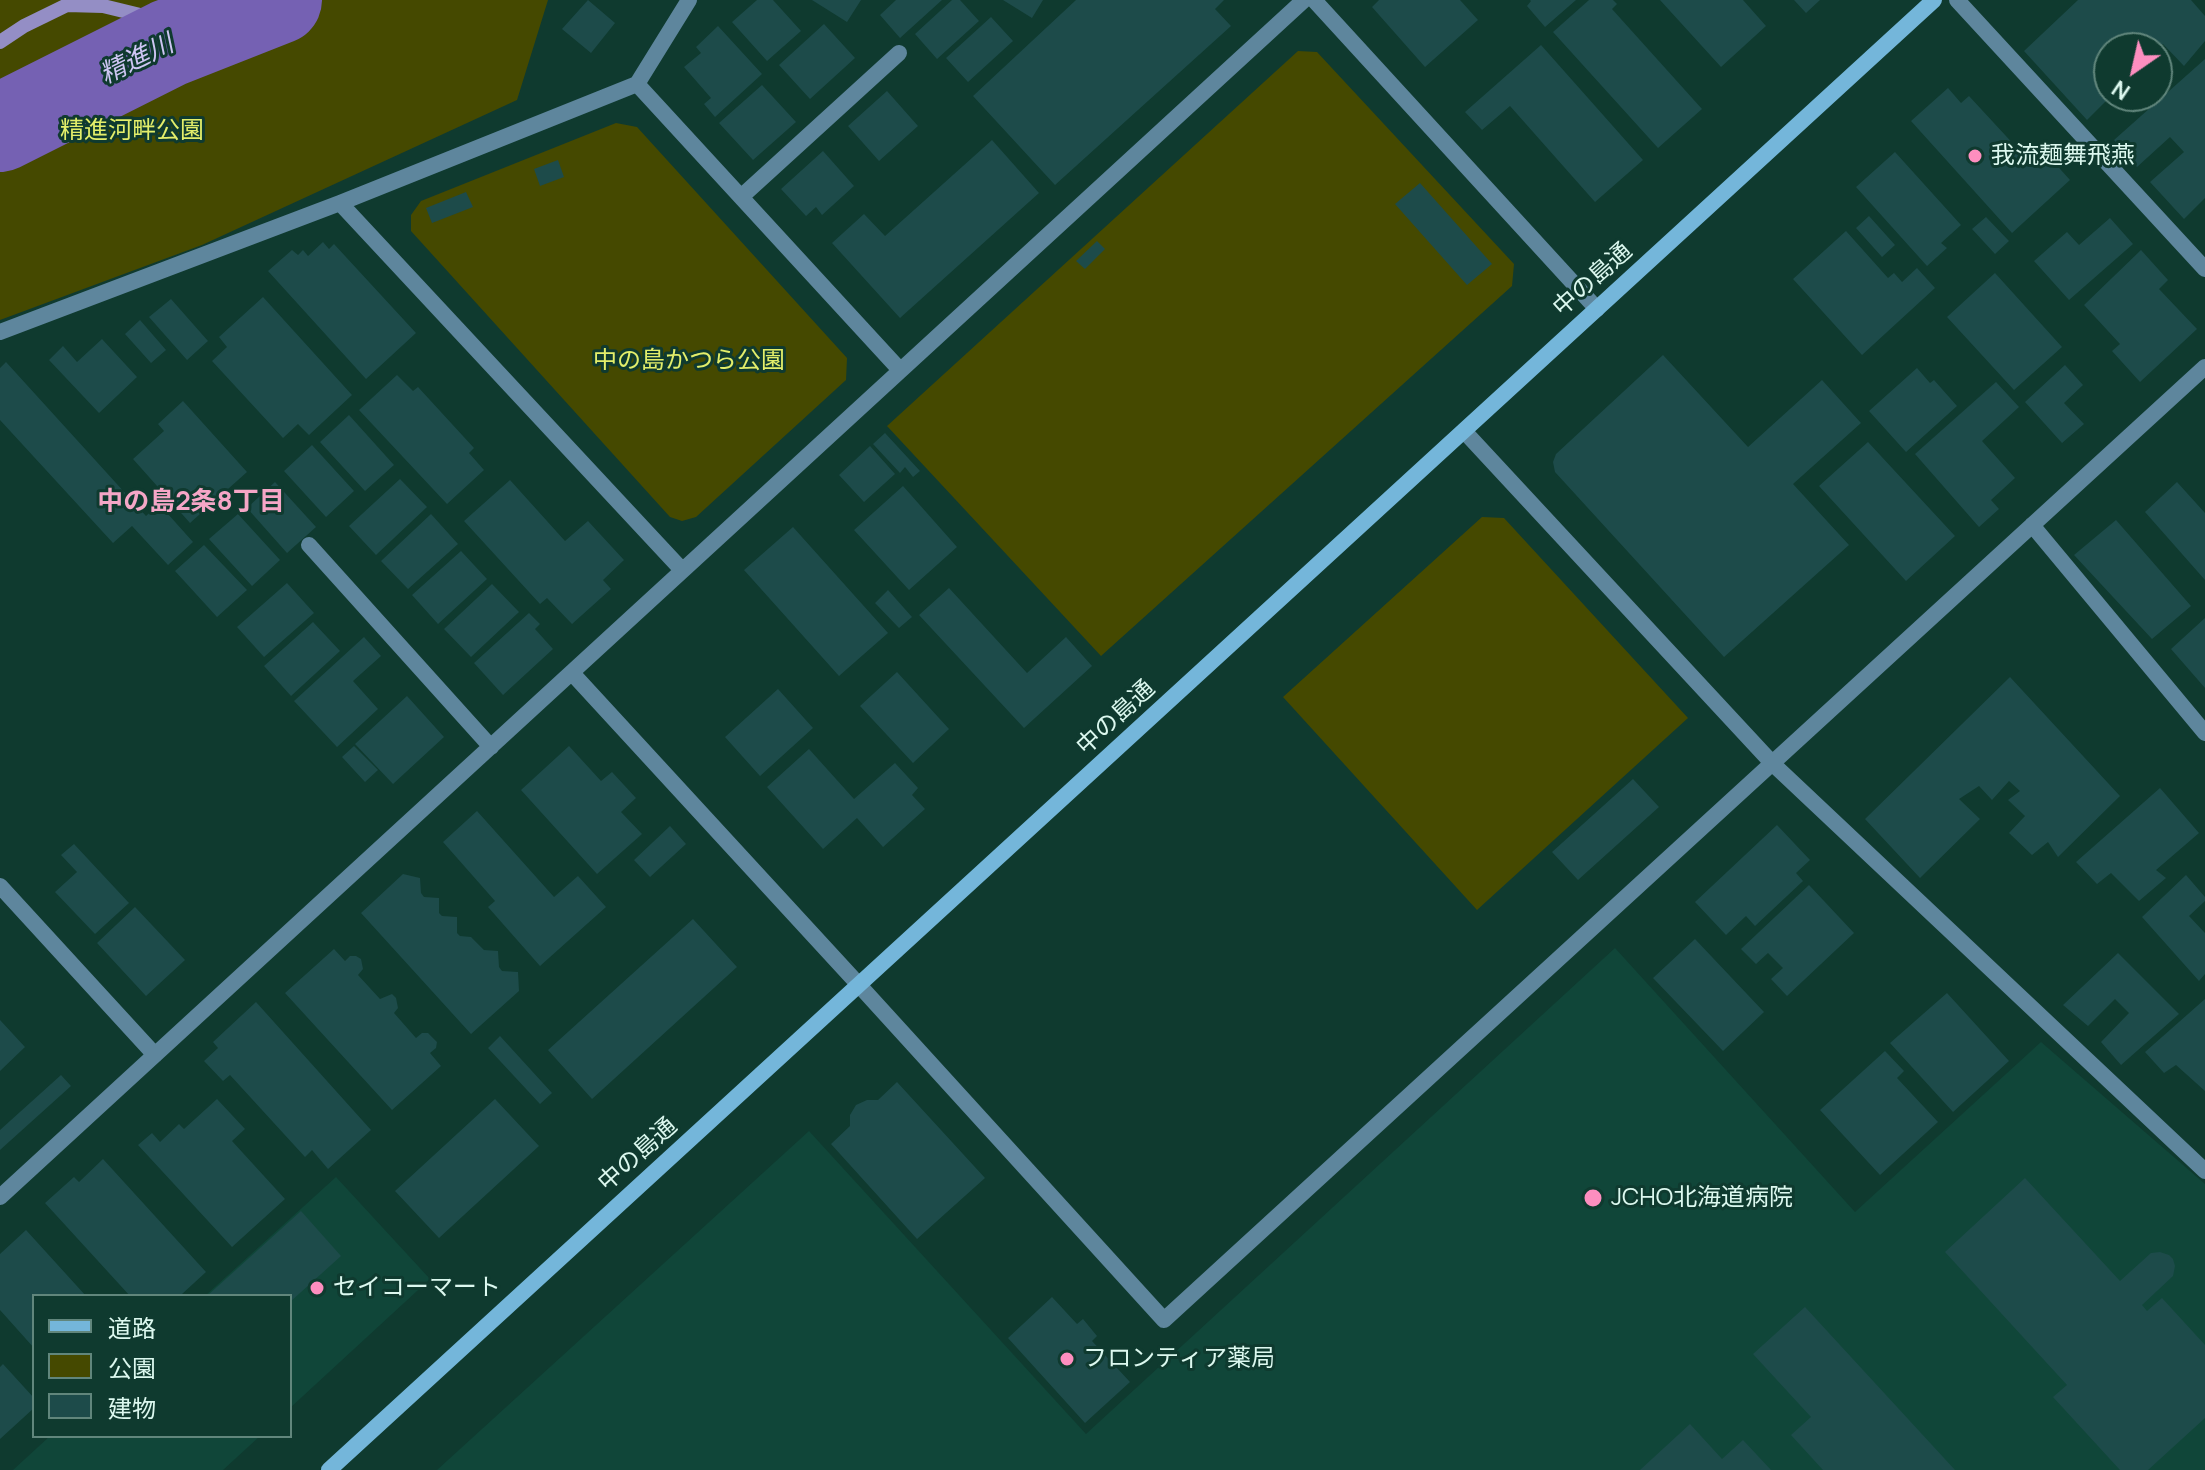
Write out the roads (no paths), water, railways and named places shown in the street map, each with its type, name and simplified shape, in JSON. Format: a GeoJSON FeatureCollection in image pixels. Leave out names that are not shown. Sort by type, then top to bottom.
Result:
{"type":"FeatureCollection","features":[{"type":"Feature","properties":{"kind":"street"},"geometry":{"type":"LineString","coordinates":[[0,332],[340,203],[637,84],[689,0]]}},
{"type":"Feature","properties":{"kind":"street"},"geometry":{"type":"LineString","coordinates":[[0,1197],[1304,0]]}},
{"type":"Feature","properties":{"kind":"street"},"geometry":{"type":"LineString","coordinates":[[1314,0],[1597,309]]}},
{"type":"Feature","properties":{"kind":"street","name":"中の島通"},"geometry":{"type":"LineString","coordinates":[[329,1470],[1934,0]]}},
{"type":"Feature","properties":{"kind":"street"},"geometry":{"type":"LineString","coordinates":[[1957,0],[2205,269]]}},
{"type":"Feature","properties":{"kind":"street"},"geometry":{"type":"LineString","coordinates":[[741,197],[899,53]]}},
{"type":"Feature","properties":{"kind":"street"},"geometry":{"type":"LineString","coordinates":[[637,84],[900,370]]}},
{"type":"Feature","properties":{"kind":"street"},"geometry":{"type":"LineString","coordinates":[[340,203],[682,570]]}},
{"type":"Feature","properties":{"kind":"street"},"geometry":{"type":"LineString","coordinates":[[572,673],[1164,1320],[2205,367]]}},
{"type":"Feature","properties":{"kind":"street"},"geometry":{"type":"LineString","coordinates":[[1464,431],[1773,764],[2205,1171]]}},
{"type":"Feature","properties":{"kind":"street"},"geometry":{"type":"LineString","coordinates":[[2032,525],[2205,733]]}},
{"type":"Feature","properties":{"kind":"street"},"geometry":{"type":"LineString","coordinates":[[309,545],[491,747]]}},
{"type":"Feature","properties":{"kind":"street"},"geometry":{"type":"LineString","coordinates":[[0,886],[155,1055]]}},
{"type":"Feature","properties":{"kind":"waterway","name":"精進川"},"geometry":{"type":"LineString","coordinates":[[0,128],[169,43],[278,0]]}},
{"type":"Feature","properties":{"kind":"waterway"},"geometry":{"type":"LineString","coordinates":[[0,42],[24,26],[67,5],[103,6],[177,24],[211,27]]}},
{"type":"Feature","properties":{"kind":"place","name":"我流麺舞飛燕"},"geometry":{"type":"Point","coordinates":[1975,156]}},
{"type":"Feature","properties":{"kind":"place","name":"JCHO北海道病院"},"geometry":{"type":"Point","coordinates":[1593,1198]}},
{"type":"Feature","properties":{"kind":"place","name":"セイコーマート"},"geometry":{"type":"Point","coordinates":[317,1288]}},
{"type":"Feature","properties":{"kind":"place","name":"フロンティア薬局"},"geometry":{"type":"Point","coordinates":[1067,1359]}},
{"type":"Feature","properties":{"kind":"district","name":"中の島2条8丁目"},"geometry":{"type":"Point","coordinates":[191,503]}},
{"type":"Feature","properties":{"kind":"park label","name":"精進河畔公園"},"geometry":{"type":"Point","coordinates":[132,131]}},
{"type":"Feature","properties":{"kind":"park label","name":"中の島かつら公園"},"geometry":{"type":"Point","coordinates":[689,361]}}]}
